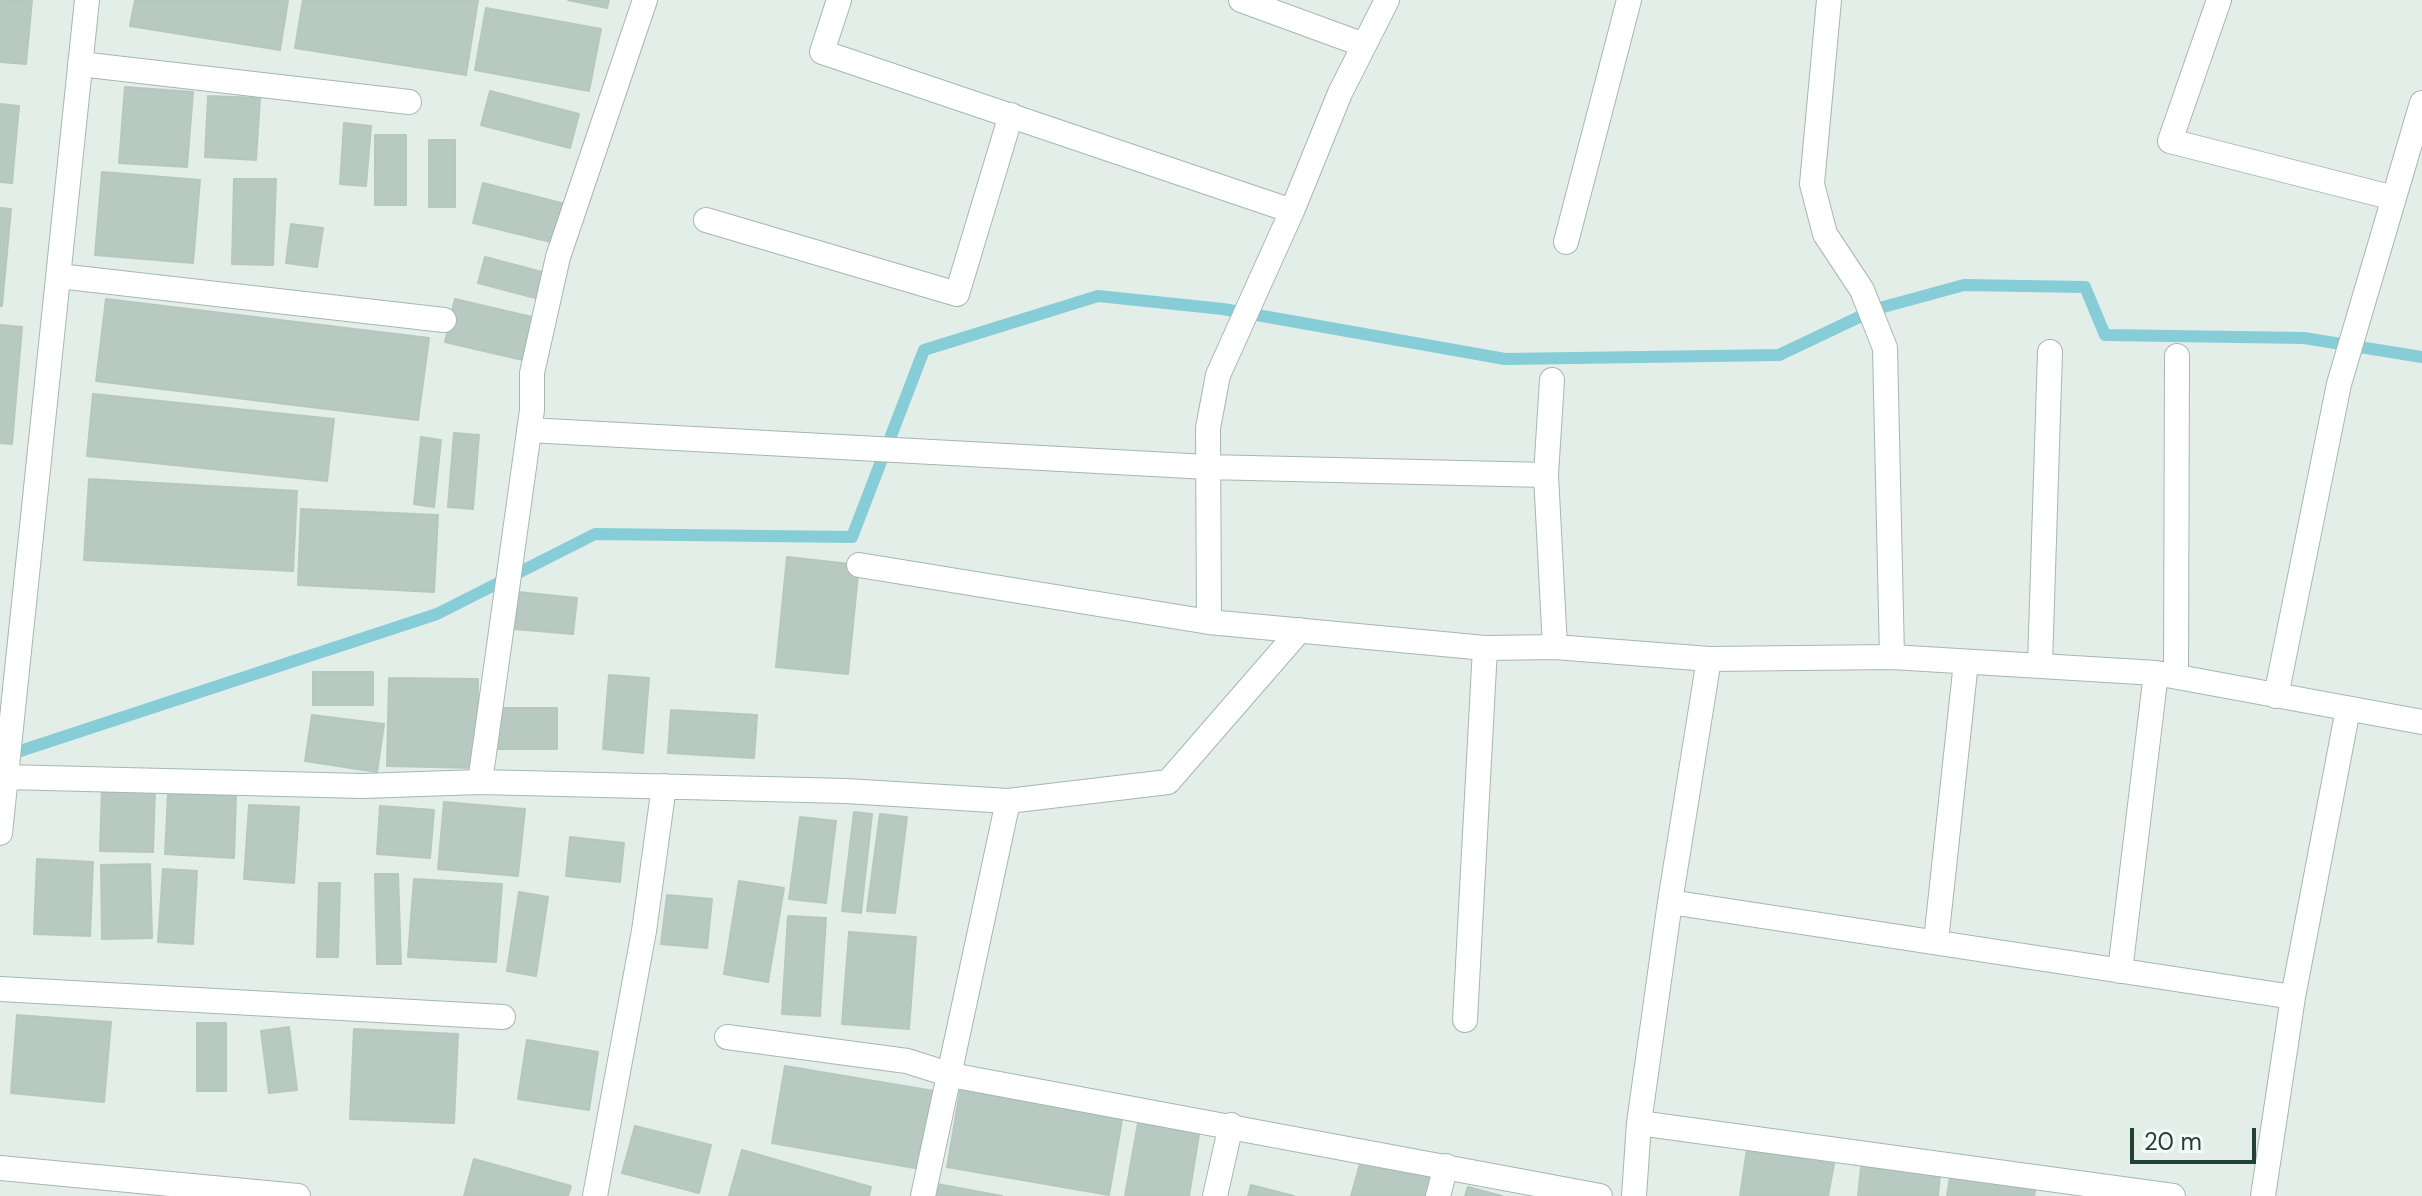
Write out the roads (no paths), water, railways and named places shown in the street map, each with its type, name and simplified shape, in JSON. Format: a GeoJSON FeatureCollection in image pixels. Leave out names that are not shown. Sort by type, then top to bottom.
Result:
{"type":"FeatureCollection","features":[{"type":"Feature","properties":{"kind":"street"},"geometry":{"type":"LineString","coordinates":[[0,833],[87,0]]}},
{"type":"Feature","properties":{"kind":"street"},"geometry":{"type":"LineString","coordinates":[[480,782],[529,430],[532,373],[558,257],[645,0]]}},
{"type":"Feature","properties":{"kind":"street"},"geometry":{"type":"LineString","coordinates":[[839,0],[822,52],[1292,211]]}},
{"type":"Feature","properties":{"kind":"street"},"geometry":{"type":"LineString","coordinates":[[1241,0],[1364,45]]}},
{"type":"Feature","properties":{"kind":"street"},"geometry":{"type":"LineString","coordinates":[[1209,622],[1208,428],[1218,375],[1292,211],[1340,93],[1387,0]]}},
{"type":"Feature","properties":{"kind":"street"},"geometry":{"type":"LineString","coordinates":[[1566,242],[1629,0]]}},
{"type":"Feature","properties":{"kind":"street"},"geometry":{"type":"LineString","coordinates":[[1829,0],[1812,184],[1825,234],[1862,290],[1885,348],[1892,657]]}},
{"type":"Feature","properties":{"kind":"street"},"geometry":{"type":"LineString","coordinates":[[2219,0],[2170,141],[2394,198]]}},
{"type":"Feature","properties":{"kind":"street"},"geometry":{"type":"LineString","coordinates":[[80,64],[409,102]]}},
{"type":"Feature","properties":{"kind":"street"},"geometry":{"type":"LineString","coordinates":[[2276,696],[2344,366],[2422,103]]}},
{"type":"Feature","properties":{"kind":"street"},"geometry":{"type":"LineString","coordinates":[[706,220],[957,294],[1011,115]]}},
{"type":"Feature","properties":{"kind":"street"},"geometry":{"type":"LineString","coordinates":[[59,276],[444,320]]}},
{"type":"Feature","properties":{"kind":"street"},"geometry":{"type":"LineString","coordinates":[[2040,664],[2050,352]]}},
{"type":"Feature","properties":{"kind":"street"},"geometry":{"type":"LineString","coordinates":[[2120,971],[2166,674],[2177,356]]}},
{"type":"Feature","properties":{"kind":"street"},"geometry":{"type":"LineString","coordinates":[[1552,380],[1546,475],[1555,647]]}},
{"type":"Feature","properties":{"kind":"street"},"geometry":{"type":"LineString","coordinates":[[529,430],[1207,467],[1546,475]]}},
{"type":"Feature","properties":{"kind":"street"},"geometry":{"type":"LineString","coordinates":[[859,565],[1209,622],[1485,648],[1555,647],[1709,659],[1892,657],[2166,674],[2422,722]]}},
{"type":"Feature","properties":{"kind":"street"},"geometry":{"type":"LineString","coordinates":[[6,775],[362,786],[480,782],[664,786],[846,791],[1008,801],[1168,782],[1300,630]]}},
{"type":"Feature","properties":{"kind":"street"},"geometry":{"type":"LineString","coordinates":[[1465,1020],[1485,648]]}},
{"type":"Feature","properties":{"kind":"street"},"geometry":{"type":"LineString","coordinates":[[1634,1196],[1639,1123],[1709,659]]}},
{"type":"Feature","properties":{"kind":"street"},"geometry":{"type":"LineString","coordinates":[[1936,941],[1966,662]]}},
{"type":"Feature","properties":{"kind":"street"},"geometry":{"type":"LineString","coordinates":[[2263,1196],[2293,997],[2348,709]]}},
{"type":"Feature","properties":{"kind":"street"},"geometry":{"type":"LineString","coordinates":[[595,1196],[644,931],[664,786]]}},
{"type":"Feature","properties":{"kind":"street"},"geometry":{"type":"LineString","coordinates":[[923,1196],[1008,801]]}},
{"type":"Feature","properties":{"kind":"street"},"geometry":{"type":"LineString","coordinates":[[1670,902],[2293,997]]}},
{"type":"Feature","properties":{"kind":"street"},"geometry":{"type":"LineString","coordinates":[[0,989],[503,1017]]}},
{"type":"Feature","properties":{"kind":"street"},"geometry":{"type":"LineString","coordinates":[[727,1037],[907,1061],[951,1075],[1600,1196]]}},
{"type":"Feature","properties":{"kind":"street"},"geometry":{"type":"LineString","coordinates":[[1639,1123],[2173,1196]]}},
{"type":"Feature","properties":{"kind":"street"},"geometry":{"type":"LineString","coordinates":[[1215,1196],[1231,1125]]}},
{"type":"Feature","properties":{"kind":"street"},"geometry":{"type":"LineString","coordinates":[[1438,1196],[1446,1166]]}},
{"type":"Feature","properties":{"kind":"street"},"geometry":{"type":"LineString","coordinates":[[0,1168],[298,1196]]}},
{"type":"Feature","properties":{"kind":"waterway"},"geometry":{"type":"LineString","coordinates":[[8,755],[437,614],[595,534],[852,537],[924,350],[1098,296],[1223,309],[1505,359],[1779,355],[1876,309],[1964,285],[2085,287],[2105,335],[2304,338],[2422,357]]}}]}
